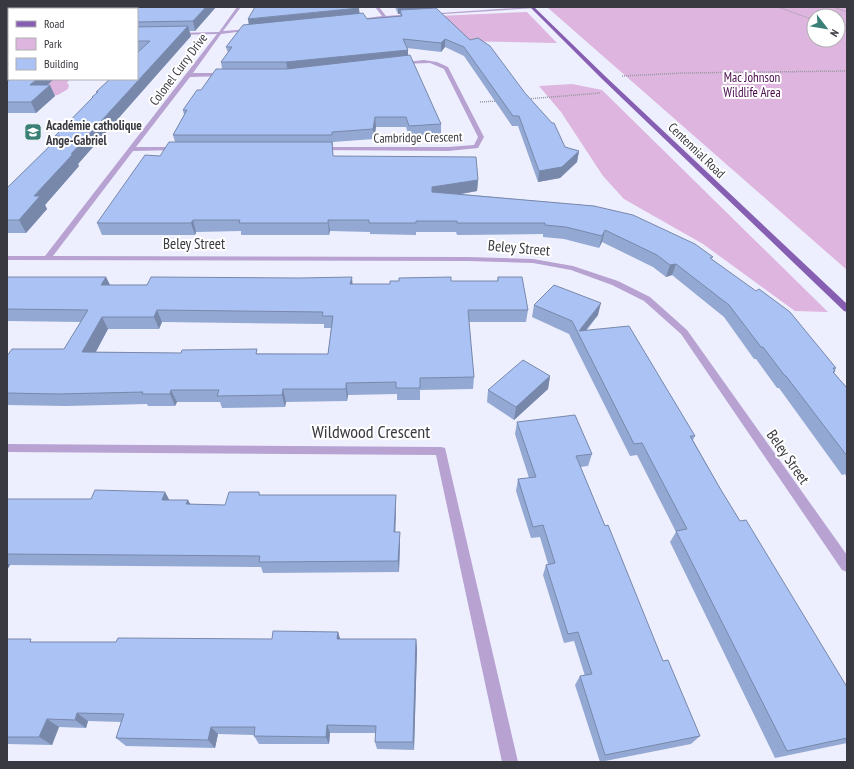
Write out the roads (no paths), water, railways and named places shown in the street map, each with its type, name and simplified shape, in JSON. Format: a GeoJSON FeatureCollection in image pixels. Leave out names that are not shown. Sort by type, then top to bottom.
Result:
{"type":"FeatureCollection","features":[{"type":"Feature","properties":{"kind":"main road","name":"Centennial Road"},"geometry":{"type":"LineString","coordinates":[[533,7],[603,77],[847,309]]}},
{"type":"Feature","properties":{"kind":"street","name":"Colonel Curry Drive"},"geometry":{"type":"LineString","coordinates":[[47,258],[189,75],[239,7]]}},
{"type":"Feature","properties":{"kind":"street"},"geometry":{"type":"LineString","coordinates":[[377,7],[385,17]]}},
{"type":"Feature","properties":{"kind":"street"},"geometry":{"type":"LineString","coordinates":[[424,14],[533,7]]}},
{"type":"Feature","properties":{"kind":"street"},"geometry":{"type":"LineString","coordinates":[[345,21],[416,15]]}},
{"type":"Feature","properties":{"kind":"street"},"geometry":{"type":"LineString","coordinates":[[172,34],[220,33],[259,30]]}},
{"type":"Feature","properties":{"kind":"street","name":"Cambridge Crescent"},"geometry":{"type":"LineString","coordinates":[[315,149],[448,149],[476,147],[482,137],[463,104],[446,68],[433,61],[413,61],[390,64]]}},
{"type":"Feature","properties":{"kind":"street"},"geometry":{"type":"LineString","coordinates":[[189,75],[234,75]]}},
{"type":"Feature","properties":{"kind":"street"},"geometry":{"type":"LineString","coordinates":[[132,149],[184,149]]}},
{"type":"Feature","properties":{"kind":"street","name":"Beley Street"},"geometry":{"type":"LineString","coordinates":[[7,258],[533,260],[573,268],[615,283],[647,299],[684,332],[847,566]]}},
{"type":"Feature","properties":{"kind":"street","name":"Wildwood Crescent"},"geometry":{"type":"LineString","coordinates":[[7,448],[440,451],[510,762]]}},
{"type":"Feature","properties":{"kind":"place","name":"Académie catholique Ange-Gabriel"},"geometry":{"type":"Point","coordinates":[33,132]}},
{"type":"Feature","properties":{"kind":"park label","name":"Mac Johnson Wildlife Area"},"geometry":{"type":"Point","coordinates":[752,84]}}]}
